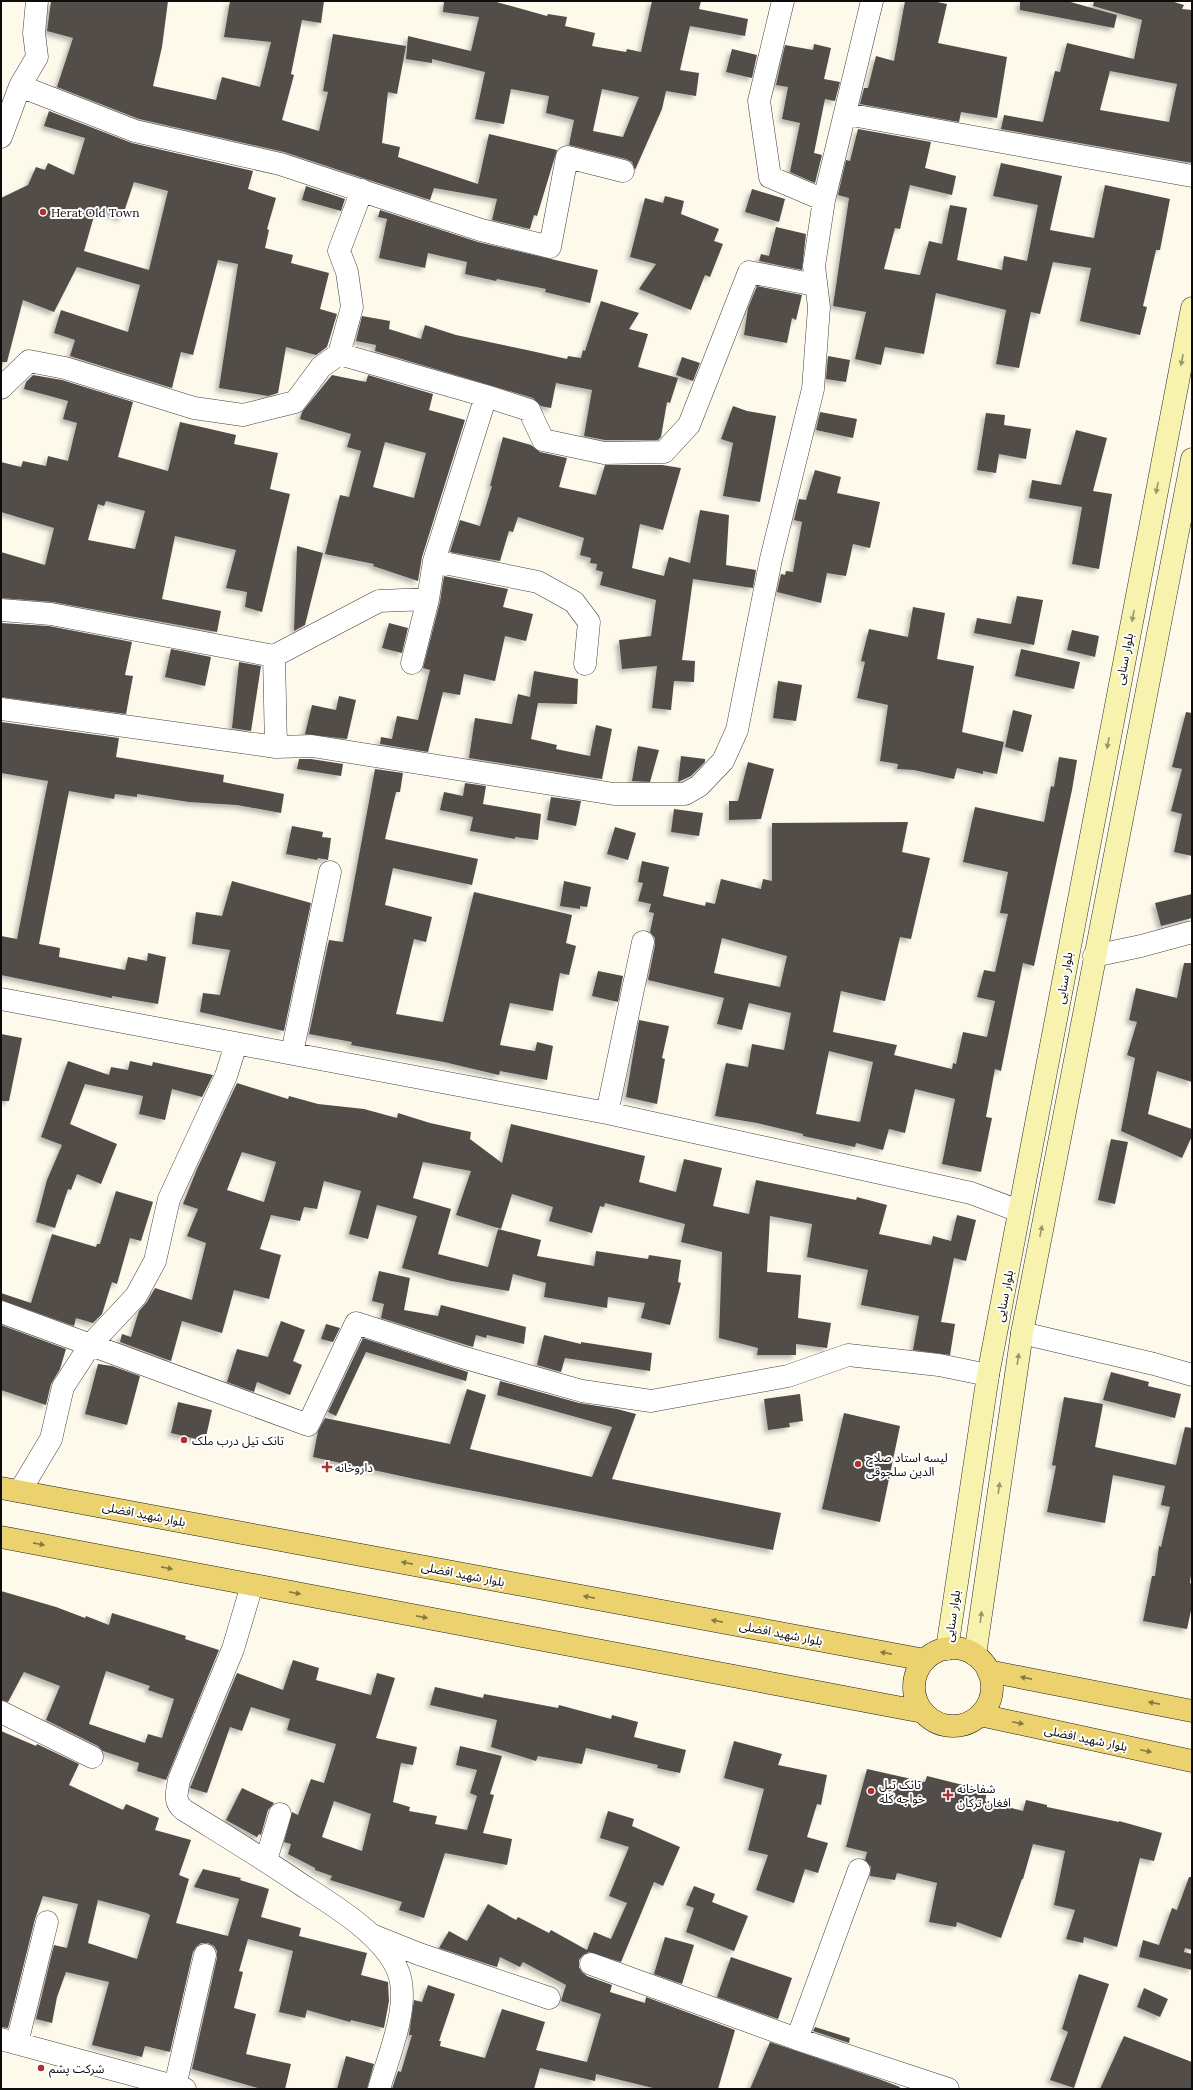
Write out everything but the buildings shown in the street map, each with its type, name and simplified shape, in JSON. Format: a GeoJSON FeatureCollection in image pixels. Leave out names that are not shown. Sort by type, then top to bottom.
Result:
{"type":"FeatureCollection","features":[{"type":"Feature","properties":{"kind":"main road","name":"بلوار سنایی"},"geometry":{"type":"LineString","coordinates":[[947,1649],[988,1376],[1192,308]]}},
{"type":"Feature","properties":{"kind":"main road","name":"بلوار سنایی"},"geometry":{"type":"LineString","coordinates":[[982,1663],[1022,1333],[1094,956],[1188,501],[1192,458]]}},
{"type":"Feature","properties":{"kind":"main road","name":"بلوار شهید افضلی"},"geometry":{"type":"LineString","coordinates":[[10,1489],[925,1660]]}},
{"type":"Feature","properties":{"kind":"main road"},"geometry":{"type":"LineString","coordinates":[[1,1537],[923,1712]]}},
{"type":"Feature","properties":{"kind":"main road"},"geometry":{"type":"LineString","coordinates":[[947,1649],[966,1650],[982,1663],[992,1682],[988,1706],[980,1715],[971,1722],[952,1727],[931,1720],[923,1712],[917,1703],[914,1692],[916,1675],[925,1660],[931,1655],[947,1649]]}},
{"type":"Feature","properties":{"kind":"main road"},"geometry":{"type":"LineString","coordinates":[[982,1663],[1192,1711]]}},
{"type":"Feature","properties":{"kind":"main road","name":"بلوار شهید افضلی"},"geometry":{"type":"LineString","coordinates":[[980,1715],[1192,1761]]}},
{"type":"Feature","properties":{"kind":"street"},"geometry":{"type":"LineString","coordinates":[[1,137],[20,86],[37,57],[34,32],[37,1]]}},
{"type":"Feature","properties":{"kind":"street"},"geometry":{"type":"LineString","coordinates":[[783,1],[759,101],[770,176],[824,200]]}},
{"type":"Feature","properties":{"kind":"street"},"geometry":{"type":"LineString","coordinates":[[1,709],[276,747],[312,746],[614,794],[685,794],[699,786],[722,761],[737,730],[771,559],[814,389],[819,307],[815,285],[814,266],[824,200],[846,114],[872,1]]}},
{"type":"Feature","properties":{"kind":"street"},"geometry":{"type":"LineString","coordinates":[[20,86],[135,131],[280,164],[481,230],[550,247],[567,157],[622,171]]}},
{"type":"Feature","properties":{"kind":"street"},"geometry":{"type":"LineString","coordinates":[[846,114],[1192,176]]}},
{"type":"Feature","properties":{"kind":"street"},"geometry":{"type":"LineString","coordinates":[[1,388],[29,361],[65,368],[194,408],[243,415],[295,402],[322,367],[339,354],[352,307],[347,272],[339,251],[362,190]]}},
{"type":"Feature","properties":{"kind":"street"},"geometry":{"type":"LineString","coordinates":[[339,354],[486,396],[529,410],[543,440],[604,453],[664,452],[689,425],[749,272],[815,285]]}},
{"type":"Feature","properties":{"kind":"street"},"geometry":{"type":"LineString","coordinates":[[412,663],[428,599],[434,561],[486,396]]}},
{"type":"Feature","properties":{"kind":"street"},"geometry":{"type":"LineString","coordinates":[[434,561],[538,582],[574,602],[589,622],[585,664]]}},
{"type":"Feature","properties":{"kind":"street"},"geometry":{"type":"LineString","coordinates":[[1,610],[51,614],[274,656],[379,601],[428,599]]}},
{"type":"Feature","properties":{"kind":"street"},"geometry":{"type":"LineString","coordinates":[[274,656],[276,747]]}},
{"type":"Feature","properties":{"kind":"street"},"geometry":{"type":"LineString","coordinates":[[292,1053],[330,872]]}},
{"type":"Feature","properties":{"kind":"street"},"geometry":{"type":"LineString","coordinates":[[1094,956],[1141,946],[1192,932]]}},
{"type":"Feature","properties":{"kind":"street"},"geometry":{"type":"LineString","coordinates":[[607,1113],[643,942]]}},
{"type":"Feature","properties":{"kind":"street"},"geometry":{"type":"LineString","coordinates":[[1,999],[607,1113],[971,1193],[1019,1210]]}},
{"type":"Feature","properties":{"kind":"street"},"geometry":{"type":"LineString","coordinates":[[10,1489],[51,1439],[63,1387],[91,1344],[136,1296],[155,1261],[169,1199],[226,1076],[236,1044]]}},
{"type":"Feature","properties":{"kind":"street"},"geometry":{"type":"LineString","coordinates":[[1,1312],[308,1425],[356,1324],[458,1356],[582,1391],[651,1401],[788,1376],[848,1355],[938,1365],[988,1376]]}},
{"type":"Feature","properties":{"kind":"street"},"geometry":{"type":"LineString","coordinates":[[1022,1333],[1154,1364],[1192,1375]]}},
{"type":"Feature","properties":{"kind":"street"},"geometry":{"type":"LineString","coordinates":[[252,1585],[233,1649],[179,1780],[176,1797],[179,1806],[184,1810],[266,1860],[348,1915],[372,1936],[393,1960],[400,1974],[401,2009],[394,2040],[379,2089]]}},
{"type":"Feature","properties":{"kind":"street"},"geometry":{"type":"LineString","coordinates":[[1,1712],[92,1757]]}},
{"type":"Feature","properties":{"kind":"street"},"geometry":{"type":"LineString","coordinates":[[266,1860],[280,1814]]}},
{"type":"Feature","properties":{"kind":"street"},"geometry":{"type":"LineString","coordinates":[[797,2039],[859,1870]]}},
{"type":"Feature","properties":{"kind":"street"},"geometry":{"type":"LineString","coordinates":[[47,1922],[9,2041],[180,2088],[205,1955]]}},
{"type":"Feature","properties":{"kind":"street"},"geometry":{"type":"LineString","coordinates":[[372,1936],[419,1954],[549,1998]]}},
{"type":"Feature","properties":{"kind":"street"},"geometry":{"type":"LineString","coordinates":[[590,1964],[797,2039],[948,2089]]}},
{"type":"Feature","properties":{"kind":"place","name":"Herat Old Town"},"geometry":{"type":"Point","coordinates":[43,212]}},
{"type":"Feature","properties":{"kind":"place","name":"تانک تیل درب ملک"},"geometry":{"type":"Point","coordinates":[184,1440]}},
{"type":"Feature","properties":{"kind":"place","name":"لیسه استاد صلاح الدین سلجوقی"},"geometry":{"type":"Point","coordinates":[858,1464]}},
{"type":"Feature","properties":{"kind":"place","name":"داروخانه"},"geometry":{"type":"Point","coordinates":[327,1467]}},
{"type":"Feature","properties":{"kind":"place","name":"تانک تیل خواجه کله"},"geometry":{"type":"Point","coordinates":[871,1791]}},
{"type":"Feature","properties":{"kind":"place","name":"شفاخانه افغان ترکان"},"geometry":{"type":"Point","coordinates":[948,1795]}},
{"type":"Feature","properties":{"kind":"place","name":"شرکت پشم"},"geometry":{"type":"Point","coordinates":[41,2068]}}]}
